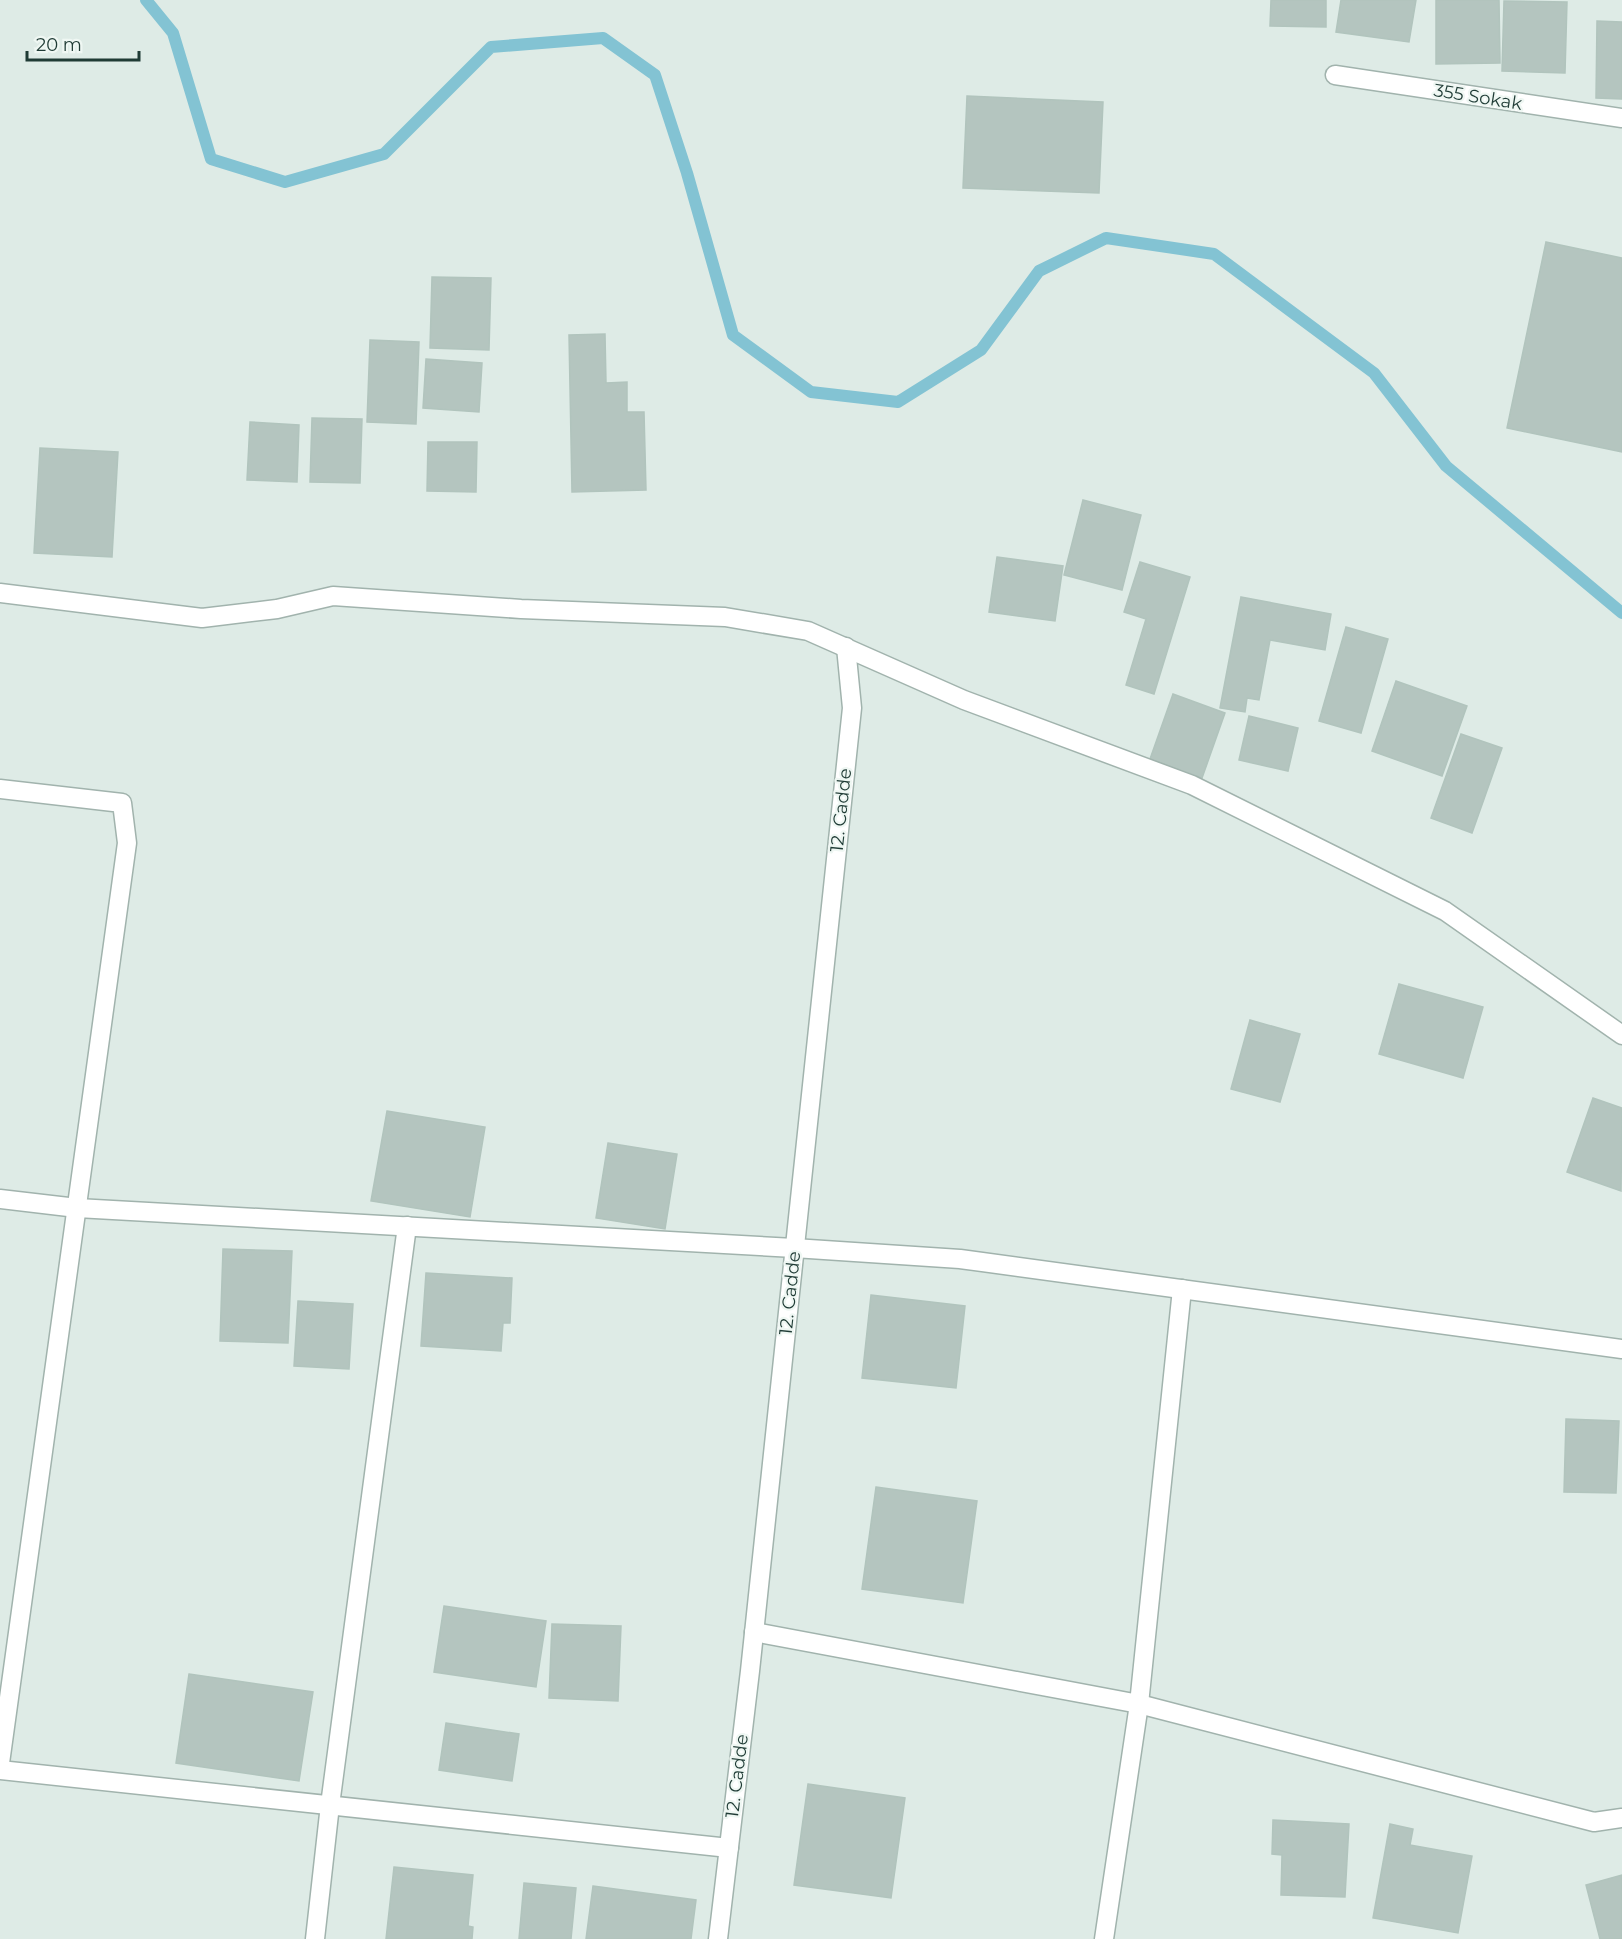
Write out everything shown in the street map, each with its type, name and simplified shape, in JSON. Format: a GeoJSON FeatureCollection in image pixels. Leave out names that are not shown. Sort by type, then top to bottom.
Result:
{"type":"FeatureCollection","features":[{"type":"Feature","properties":{"kind":"street","name":"355 Sokak"},"geometry":{"type":"LineString","coordinates":[[1335,75],[1622,118]]}},
{"type":"Feature","properties":{"kind":"street"},"geometry":{"type":"LineString","coordinates":[[0,593],[202,618],[277,609],[333,596],[521,609],[725,617],[808,631],[964,700],[1192,785],[1445,911],[1622,1035]]}},
{"type":"Feature","properties":{"kind":"street","name":"12. Cadde"},"geometry":{"type":"LineString","coordinates":[[718,1939],[754,1632],[852,708],[846,647]]}},
{"type":"Feature","properties":{"kind":"street"},"geometry":{"type":"LineString","coordinates":[[0,789],[122,803],[127,843],[0,1763]]}},
{"type":"Feature","properties":{"kind":"street"},"geometry":{"type":"LineString","coordinates":[[0,1199],[77,1208],[960,1259],[1622,1349]]}},
{"type":"Feature","properties":{"kind":"street"},"geometry":{"type":"LineString","coordinates":[[315,1939],[330,1805],[406,1226]]}},
{"type":"Feature","properties":{"kind":"street"},"geometry":{"type":"LineString","coordinates":[[1104,1939],[1139,1704],[1182,1289]]}},
{"type":"Feature","properties":{"kind":"street"},"geometry":{"type":"LineString","coordinates":[[754,1632],[1139,1704],[1594,1822],[1622,1818]]}},
{"type":"Feature","properties":{"kind":"street"},"geometry":{"type":"LineString","coordinates":[[0,1770],[729,1848]]}},
{"type":"Feature","properties":{"kind":"building"},"geometry":{"type":"Polygon","coordinates":[[[1271,0],[1326,0],[1326,27],[1270,26],[1271,0]]]}},
{"type":"Feature","properties":{"kind":"building"},"geometry":{"type":"Polygon","coordinates":[[[1341,0],[1416,0],[1409,42],[1336,32],[1341,0]]]}},
{"type":"Feature","properties":{"kind":"building"},"geometry":{"type":"Polygon","coordinates":[[[1436,0],[1499,0],[1500,63],[1436,64],[1436,0]]]}},
{"type":"Feature","properties":{"kind":"building"},"geometry":{"type":"Polygon","coordinates":[[[1504,1],[1567,2],[1565,73],[1502,71],[1504,1]]]}},
{"type":"Feature","properties":{"kind":"building"},"geometry":{"type":"Polygon","coordinates":[[[1597,21],[1622,22],[1622,99],[1596,98],[1597,21]]]}},
{"type":"Feature","properties":{"kind":"building"},"geometry":{"type":"Polygon","coordinates":[[[967,96],[1103,102],[1099,193],[963,188],[967,96]]]}},
{"type":"Feature","properties":{"kind":"building"},"geometry":{"type":"Polygon","coordinates":[[[1546,242],[1622,258],[1622,452],[1507,428],[1546,242]]]}},
{"type":"Feature","properties":{"kind":"building"},"geometry":{"type":"Polygon","coordinates":[[[432,277],[491,278],[489,350],[430,348],[432,277]]]}},
{"type":"Feature","properties":{"kind":"building"},"geometry":{"type":"Polygon","coordinates":[[[605,334],[606,383],[627,382],[627,412],[644,412],[646,490],[572,492],[569,335],[605,334]]]}},
{"type":"Feature","properties":{"kind":"building"},"geometry":{"type":"Polygon","coordinates":[[[370,340],[419,342],[416,424],[367,422],[370,340]]]}},
{"type":"Feature","properties":{"kind":"building"},"geometry":{"type":"Polygon","coordinates":[[[426,359],[482,363],[479,412],[423,408],[426,359]]]}},
{"type":"Feature","properties":{"kind":"building"},"geometry":{"type":"Polygon","coordinates":[[[312,418],[362,419],[360,483],[310,482],[312,418]]]}},
{"type":"Feature","properties":{"kind":"building"},"geometry":{"type":"Polygon","coordinates":[[[250,422],[299,425],[297,482],[247,480],[250,422]]]}},
{"type":"Feature","properties":{"kind":"building"},"geometry":{"type":"Polygon","coordinates":[[[428,442],[477,442],[476,492],[427,491],[428,442]]]}},
{"type":"Feature","properties":{"kind":"building"},"geometry":{"type":"Polygon","coordinates":[[[40,448],[118,452],[112,557],[34,553],[40,448]]]}},
{"type":"Feature","properties":{"kind":"building"},"geometry":{"type":"Polygon","coordinates":[[[1083,500],[1141,515],[1122,590],[1064,575],[1083,500]]]}},
{"type":"Feature","properties":{"kind":"building"},"geometry":{"type":"Polygon","coordinates":[[[997,557],[1063,566],[1055,621],[989,612],[997,557]]]}},
{"type":"Feature","properties":{"kind":"building"},"geometry":{"type":"Polygon","coordinates":[[[1140,562],[1190,577],[1154,694],[1126,685],[1146,619],[1124,612],[1140,562]]]}},
{"type":"Feature","properties":{"kind":"building"},"geometry":{"type":"Polygon","coordinates":[[[1241,597],[1331,614],[1325,650],[1270,640],[1259,700],[1247,698],[1245,712],[1220,708],[1241,597]]]}},
{"type":"Feature","properties":{"kind":"building"},"geometry":{"type":"Polygon","coordinates":[[[1346,627],[1388,639],[1361,733],[1319,721],[1346,627]]]}},
{"type":"Feature","properties":{"kind":"building"},"geometry":{"type":"Polygon","coordinates":[[[1396,681],[1467,706],[1442,776],[1372,751],[1396,681]]]}},
{"type":"Feature","properties":{"kind":"building"},"geometry":{"type":"Polygon","coordinates":[[[1173,694],[1225,713],[1202,778],[1150,759],[1173,694]]]}},
{"type":"Feature","properties":{"kind":"building"},"geometry":{"type":"Polygon","coordinates":[[[1249,716],[1298,728],[1288,771],[1239,760],[1249,716]]]}},
{"type":"Feature","properties":{"kind":"building"},"geometry":{"type":"Polygon","coordinates":[[[1461,734],[1502,748],[1472,833],[1431,818],[1461,734]]]}},
{"type":"Feature","properties":{"kind":"building"},"geometry":{"type":"Polygon","coordinates":[[[1399,984],[1483,1007],[1463,1078],[1379,1054],[1399,984]]]}},
{"type":"Feature","properties":{"kind":"building"},"geometry":{"type":"Polygon","coordinates":[[[1250,1020],[1300,1034],[1280,1102],[1231,1089],[1250,1020]]]}},
{"type":"Feature","properties":{"kind":"building"},"geometry":{"type":"Polygon","coordinates":[[[1593,1098],[1622,1108],[1621,1191],[1567,1172],[1593,1098]]]}},
{"type":"Feature","properties":{"kind":"building"},"geometry":{"type":"Polygon","coordinates":[[[387,1111],[485,1127],[470,1217],[371,1201],[387,1111]]]}},
{"type":"Feature","properties":{"kind":"building"},"geometry":{"type":"Polygon","coordinates":[[[608,1143],[677,1154],[665,1229],[596,1218],[608,1143]]]}},
{"type":"Feature","properties":{"kind":"building"},"geometry":{"type":"Polygon","coordinates":[[[223,1249],[292,1251],[288,1343],[220,1341],[223,1249]]]}},
{"type":"Feature","properties":{"kind":"building"},"geometry":{"type":"Polygon","coordinates":[[[426,1273],[512,1278],[510,1323],[503,1323],[501,1351],[421,1346],[426,1273]]]}},
{"type":"Feature","properties":{"kind":"building"},"geometry":{"type":"Polygon","coordinates":[[[871,1295],[965,1306],[956,1388],[862,1378],[871,1295]]]}},
{"type":"Feature","properties":{"kind":"building"},"geometry":{"type":"Polygon","coordinates":[[[298,1301],[353,1304],[349,1369],[294,1366],[298,1301]]]}},
{"type":"Feature","properties":{"kind":"building"},"geometry":{"type":"Polygon","coordinates":[[[1566,1419],[1619,1421],[1616,1493],[1564,1492],[1566,1419]]]}},
{"type":"Feature","properties":{"kind":"building"},"geometry":{"type":"Polygon","coordinates":[[[876,1487],[977,1501],[963,1603],[862,1589],[876,1487]]]}},
{"type":"Feature","properties":{"kind":"building"},"geometry":{"type":"Polygon","coordinates":[[[444,1606],[546,1621],[536,1687],[434,1672],[444,1606]]]}},
{"type":"Feature","properties":{"kind":"building"},"geometry":{"type":"Polygon","coordinates":[[[552,1624],[621,1626],[618,1701],[549,1698],[552,1624]]]}},
{"type":"Feature","properties":{"kind":"building"},"geometry":{"type":"Polygon","coordinates":[[[189,1674],[313,1692],[299,1781],[176,1763],[189,1674]]]}},
{"type":"Feature","properties":{"kind":"building"},"geometry":{"type":"Polygon","coordinates":[[[446,1723],[519,1734],[512,1781],[439,1770],[446,1723]]]}},
{"type":"Feature","properties":{"kind":"building"},"geometry":{"type":"Polygon","coordinates":[[[808,1784],[905,1798],[891,1898],[794,1885],[808,1784]]]}},
{"type":"Feature","properties":{"kind":"building"},"geometry":{"type":"Polygon","coordinates":[[[1273,1820],[1349,1824],[1345,1897],[1281,1895],[1282,1855],[1272,1854],[1273,1820]]]}},
{"type":"Feature","properties":{"kind":"building"},"geometry":{"type":"Polygon","coordinates":[[[1390,1824],[1413,1829],[1410,1845],[1472,1856],[1458,1933],[1373,1918],[1390,1824]]]}},
{"type":"Feature","properties":{"kind":"building"},"geometry":{"type":"Polygon","coordinates":[[[394,1867],[473,1875],[468,1926],[473,1927],[472,1939],[386,1939],[394,1867]]]}},
{"type":"Feature","properties":{"kind":"building"},"geometry":{"type":"Polygon","coordinates":[[[1622,1875],[1622,1939],[1600,1939],[1586,1885],[1622,1875]]]}},
{"type":"Feature","properties":{"kind":"building"},"geometry":{"type":"Polygon","coordinates":[[[524,1883],[576,1888],[571,1939],[519,1939],[524,1883]]]}},
{"type":"Feature","properties":{"kind":"building"},"geometry":{"type":"Polygon","coordinates":[[[593,1886],[696,1900],[691,1939],[586,1939],[593,1886]]]}},
{"type":"Feature","properties":{"kind":"waterway"},"geometry":{"type":"LineString","coordinates":[[146,0],[173,33],[211,159],[285,182],[384,154],[491,47],[603,38],[655,75],[687,173],[733,335],[811,392],[898,402],[981,350],[1039,271],[1106,238],[1214,254],[1374,373],[1446,466],[1622,613]]}}]}
